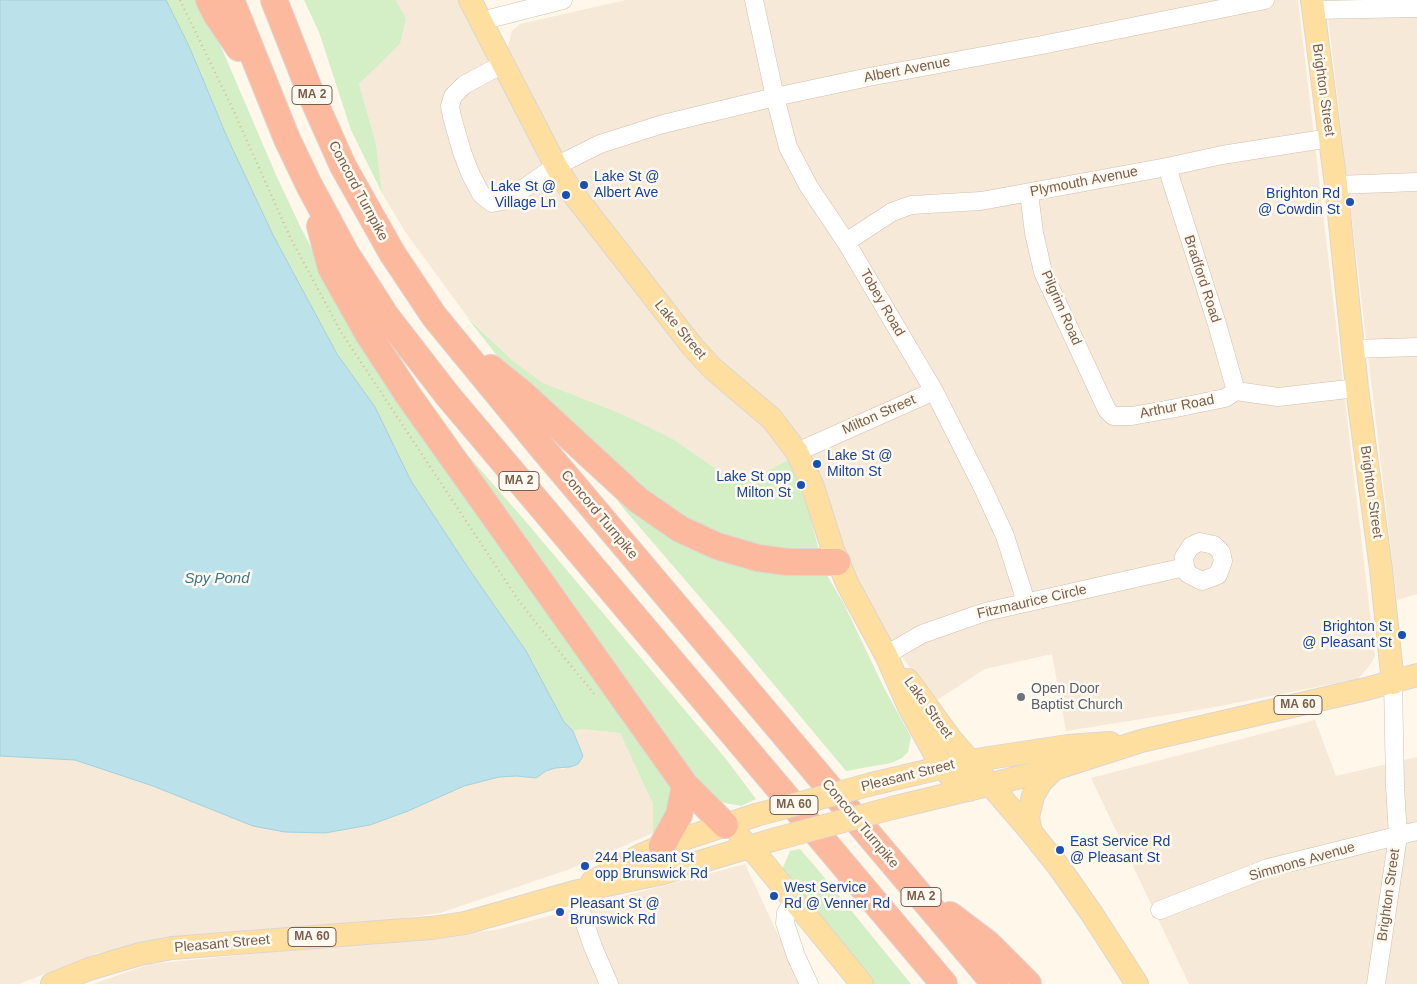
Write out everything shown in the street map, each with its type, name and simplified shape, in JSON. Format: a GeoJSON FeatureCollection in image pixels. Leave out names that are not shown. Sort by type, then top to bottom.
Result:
{"type":"FeatureCollection","features":[{"type":"Feature","properties":{"kind":"highway"},"geometry":{"type":"LineString","coordinates":[[209,0],[216,14],[266,85]]}},
{"type":"Feature","properties":{"kind":"highway","name":"MA 2"},"geometry":{"type":"LineString","coordinates":[[231,0],[308,185],[358,274],[416,357],[944,984]]}},
{"type":"Feature","properties":{"kind":"highway","name":"Concord Turnpike"},"geometry":{"type":"LineString","coordinates":[[274,0],[320,115],[355,189],[401,267],[448,333],[995,984]]}},
{"type":"Feature","properties":{"kind":"highway"},"geometry":{"type":"LineString","coordinates":[[308,185],[331,268],[380,353],[422,416],[685,785],[725,825]]}},
{"type":"Feature","properties":{"kind":"highway"},"geometry":{"type":"LineString","coordinates":[[448,333],[523,394],[638,500],[680,529],[717,546],[758,558],[788,562],[837,562]]}},
{"type":"Feature","properties":{"kind":"highway"},"geometry":{"type":"LineString","coordinates":[[662,846],[677,820],[685,785]]}},
{"type":"Feature","properties":{"kind":"highway"},"geometry":{"type":"LineString","coordinates":[[914,888],[987,943],[1028,984]]}},
{"type":"Feature","properties":{"kind":"highway"},"geometry":{"type":"LineString","coordinates":[[894,925],[924,984]]}},
{"type":"Feature","properties":{"kind":"main road","name":"Lake Street"},"geometry":{"type":"LineString","coordinates":[[470,0],[566,184],[685,338],[712,368],[777,425],[797,452],[813,487],[837,562],[859,607],[886,655],[909,707],[942,767],[956,782],[980,787]]}},
{"type":"Feature","properties":{"kind":"main road","name":"Brighton Street"},"geometry":{"type":"LineString","coordinates":[[1313,5],[1336,185],[1357,388],[1381,569],[1393,682]]}},
{"type":"Feature","properties":{"kind":"main road","name":"Lake Street"},"geometry":{"type":"LineString","coordinates":[[886,655],[911,684],[945,732],[970,761],[980,787]]}},
{"type":"Feature","properties":{"kind":"main road","name":"Pleasant Street"},"geometry":{"type":"LineString","coordinates":[[52,984],[90,969],[140,954],[172,948],[448,925],[497,915],[574,892],[654,875],[892,808],[1054,770],[1140,741],[1417,675]]}},
{"type":"Feature","properties":{"kind":"main road","name":"Pleasant Street"},"geometry":{"type":"LineString","coordinates":[[574,892],[625,863],[662,846],[756,815],[872,784],[970,761],[1068,746],[1140,741]]}},
{"type":"Feature","properties":{"kind":"main road"},"geometry":{"type":"LineString","coordinates":[[1031,832],[1028,817],[1034,796],[1041,782],[1054,770]]}},
{"type":"Feature","properties":{"kind":"main road"},"geometry":{"type":"LineString","coordinates":[[980,787],[1031,832],[1092,914],[1137,984]]}},
{"type":"Feature","properties":{"kind":"main road"},"geometry":{"type":"LineString","coordinates":[[725,825],[750,847],[862,984]]}},
{"type":"Feature","properties":{"kind":"street"},"geometry":{"type":"LineString","coordinates":[[481,21],[563,0]]}},
{"type":"Feature","properties":{"kind":"street","name":"Tobey Road"},"geometry":{"type":"LineString","coordinates":[[754,0],[784,135],[798,168],[809,188],[846,242],[934,392],[984,488],[1005,536],[1026,602]]}},
{"type":"Feature","properties":{"kind":"street","name":"Albert Avenue"},"geometry":{"type":"LineString","coordinates":[[503,64],[464,85],[452,101],[452,117],[462,152],[475,185],[492,203],[497,203],[512,196],[556,166],[600,144],[663,124],[869,77],[1042,45],[1265,0]]}},
{"type":"Feature","properties":{"kind":"street"},"geometry":{"type":"LineString","coordinates":[[1313,5],[1417,8]]}},
{"type":"Feature","properties":{"kind":"street","name":"Plymouth Avenue"},"geometry":{"type":"LineString","coordinates":[[846,242],[892,212],[910,205],[981,201],[1222,155],[1330,138]]}},
{"type":"Feature","properties":{"kind":"street","name":"Bradford Road"},"geometry":{"type":"LineString","coordinates":[[1167,167],[1217,324],[1236,391]]}},
{"type":"Feature","properties":{"kind":"street"},"geometry":{"type":"LineString","coordinates":[[1336,185],[1417,182]]}},
{"type":"Feature","properties":{"kind":"street","name":"Pilgrim Road"},"geometry":{"type":"LineString","coordinates":[[1029,193],[1034,234],[1043,272],[1107,410],[1113,416]]}},
{"type":"Feature","properties":{"kind":"street"},"geometry":{"type":"LineString","coordinates":[[1354,350],[1417,347]]}},
{"type":"Feature","properties":{"kind":"street"},"geometry":{"type":"LineString","coordinates":[[1236,391],[1278,397],[1357,388]]}},
{"type":"Feature","properties":{"kind":"street","name":"Arthur Road"},"geometry":{"type":"LineString","coordinates":[[1113,416],[1132,416],[1176,408],[1224,398],[1236,391]]}},
{"type":"Feature","properties":{"kind":"street","name":"Milton Street"},"geometry":{"type":"LineString","coordinates":[[797,452],[934,392]]}},
{"type":"Feature","properties":{"kind":"street","name":"Fitzmaurice Circle"},"geometry":{"type":"LineString","coordinates":[[886,655],[914,637],[985,612],[1185,568]]}},
{"type":"Feature","properties":{"kind":"street","name":"Brighton Street"},"geometry":{"type":"LineString","coordinates":[[1376,984],[1398,836],[1393,682]]}},
{"type":"Feature","properties":{"kind":"street","name":"Simmons Avenue"},"geometry":{"type":"LineString","coordinates":[[1160,910],[1268,868],[1417,832]]}},
{"type":"Feature","properties":{"kind":"street"},"geometry":{"type":"LineString","coordinates":[[574,892],[592,947],[610,984]]}},
{"type":"Feature","properties":{"kind":"street"},"geometry":{"type":"LineString","coordinates":[[794,900],[786,913],[785,923],[796,956],[809,984]]}},
{"type":"Feature","properties":{"kind":"shaded area"},"geometry":{"type":"Polygon","coordinates":[[[396,0],[460,0],[560,187],[759,419],[790,459],[758,476],[735,482],[673,439],[622,414],[543,383],[512,360],[466,315],[406,233],[382,193],[376,144],[359,84],[400,44],[406,19],[396,0]]]}},
{"type":"Feature","properties":{"kind":"shaded area"},"geometry":{"type":"Polygon","coordinates":[[[626,0],[1298,0],[1375,656],[1358,679],[1204,709],[1066,731],[1052,654],[985,669],[934,702],[892,642],[855,575],[812,460],[707,353],[576,180],[507,50],[512,31],[520,24],[626,0]]]}},
{"type":"Feature","properties":{"kind":"shaded area"},"geometry":{"type":"Polygon","coordinates":[[[1326,0],[1417,0],[1417,594],[1397,600],[1326,0]]]}},
{"type":"Feature","properties":{"kind":"shaded area"},"geometry":{"type":"Polygon","coordinates":[[[1315,720],[1336,776],[1417,757],[1417,984],[1189,984],[1091,778],[1315,720]]]}},
{"type":"Feature","properties":{"kind":"shaded area"},"geometry":{"type":"Polygon","coordinates":[[[581,729],[620,733],[653,804],[653,833],[570,869],[440,913],[351,925],[206,934],[134,946],[112,953],[98,953],[19,984],[0,984],[0,756],[75,760],[153,786],[325,833],[370,825],[408,811],[464,786],[499,777],[535,778],[555,768],[564,769],[583,756],[573,731],[581,729]]]}},
{"type":"Feature","properties":{"kind":"shaded area"},"geometry":{"type":"Polygon","coordinates":[[[745,864],[801,984],[93,984],[150,964],[496,930],[745,864]]]}},
{"type":"Feature","properties":{"kind":"green space"},"geometry":{"type":"Polygon","coordinates":[[[166,0],[201,0],[276,175],[337,298],[645,744],[676,796],[659,829],[653,833],[653,804],[620,733],[581,729],[573,731],[564,722],[526,651],[411,481],[375,407],[337,354],[273,235],[227,137],[189,46],[166,0]]]}},
{"type":"Feature","properties":{"kind":"green space"},"geometry":{"type":"Polygon","coordinates":[[[304,0],[396,0],[406,19],[400,44],[359,84],[376,144],[382,193],[351,130],[319,32],[304,0]]]}},
{"type":"Feature","properties":{"kind":"green space"},"geometry":{"type":"Polygon","coordinates":[[[466,316],[512,360],[543,383],[622,414],[673,439],[735,482],[758,476],[790,459],[807,505],[820,554],[774,555],[679,521],[512,375],[466,316]]]}},
{"type":"Feature","properties":{"kind":"green space"},"geometry":{"type":"Polygon","coordinates":[[[453,438],[726,759],[756,799],[741,806],[708,800],[453,438]]]}},
{"type":"Feature","properties":{"kind":"green space"},"geometry":{"type":"Polygon","coordinates":[[[605,484],[634,506],[825,572],[844,604],[883,686],[911,737],[908,752],[902,758],[891,763],[846,771],[624,509],[605,484]]]}},
{"type":"Feature","properties":{"kind":"green space"},"geometry":{"type":"Polygon","coordinates":[[[800,849],[911,984],[874,984],[781,872],[790,851],[800,849]]]}},
{"type":"Feature","properties":{"kind":"water","name":"Spy Pond"},"geometry":{"type":"Polygon","coordinates":[[[0,0],[166,0],[189,46],[227,137],[273,235],[337,354],[375,407],[411,481],[526,651],[564,722],[573,731],[583,756],[578,764],[546,771],[536,778],[499,777],[464,786],[408,811],[370,825],[325,833],[285,832],[253,826],[153,786],[75,760],[0,756],[0,0]]]}},
{"type":"Feature","properties":{"kind":"place","name":"Lake St @ Albert Ave"},"geometry":{"type":"Point","coordinates":[584,185]}},
{"type":"Feature","properties":{"kind":"place","name":"Lake St @ Village Ln"},"geometry":{"type":"Point","coordinates":[566,195]}},
{"type":"Feature","properties":{"kind":"place","name":"Brighton Rd @ Cowdin St"},"geometry":{"type":"Point","coordinates":[1350,202]}},
{"type":"Feature","properties":{"kind":"place","name":"Lake St @ Milton St"},"geometry":{"type":"Point","coordinates":[817,464]}},
{"type":"Feature","properties":{"kind":"place","name":"Lake St opp Milton St"},"geometry":{"type":"Point","coordinates":[801,485]}},
{"type":"Feature","properties":{"kind":"place","name":"Brighton St @ Pleasant St"},"geometry":{"type":"Point","coordinates":[1402,635]}},
{"type":"Feature","properties":{"kind":"place","name":"Open Door Baptist Church"},"geometry":{"type":"Point","coordinates":[1021,697]}},
{"type":"Feature","properties":{"kind":"place","name":"East Service Rd @ Pleasant St"},"geometry":{"type":"Point","coordinates":[1060,850]}},
{"type":"Feature","properties":{"kind":"place","name":"244 Pleasant St opp Brunswick Rd"},"geometry":{"type":"Point","coordinates":[585,866]}},
{"type":"Feature","properties":{"kind":"place","name":"West Service Rd @ Venner Rd"},"geometry":{"type":"Point","coordinates":[774,896]}},
{"type":"Feature","properties":{"kind":"place","name":"Pleasant St @ Brunswick Rd"},"geometry":{"type":"Point","coordinates":[560,912]}}]}
